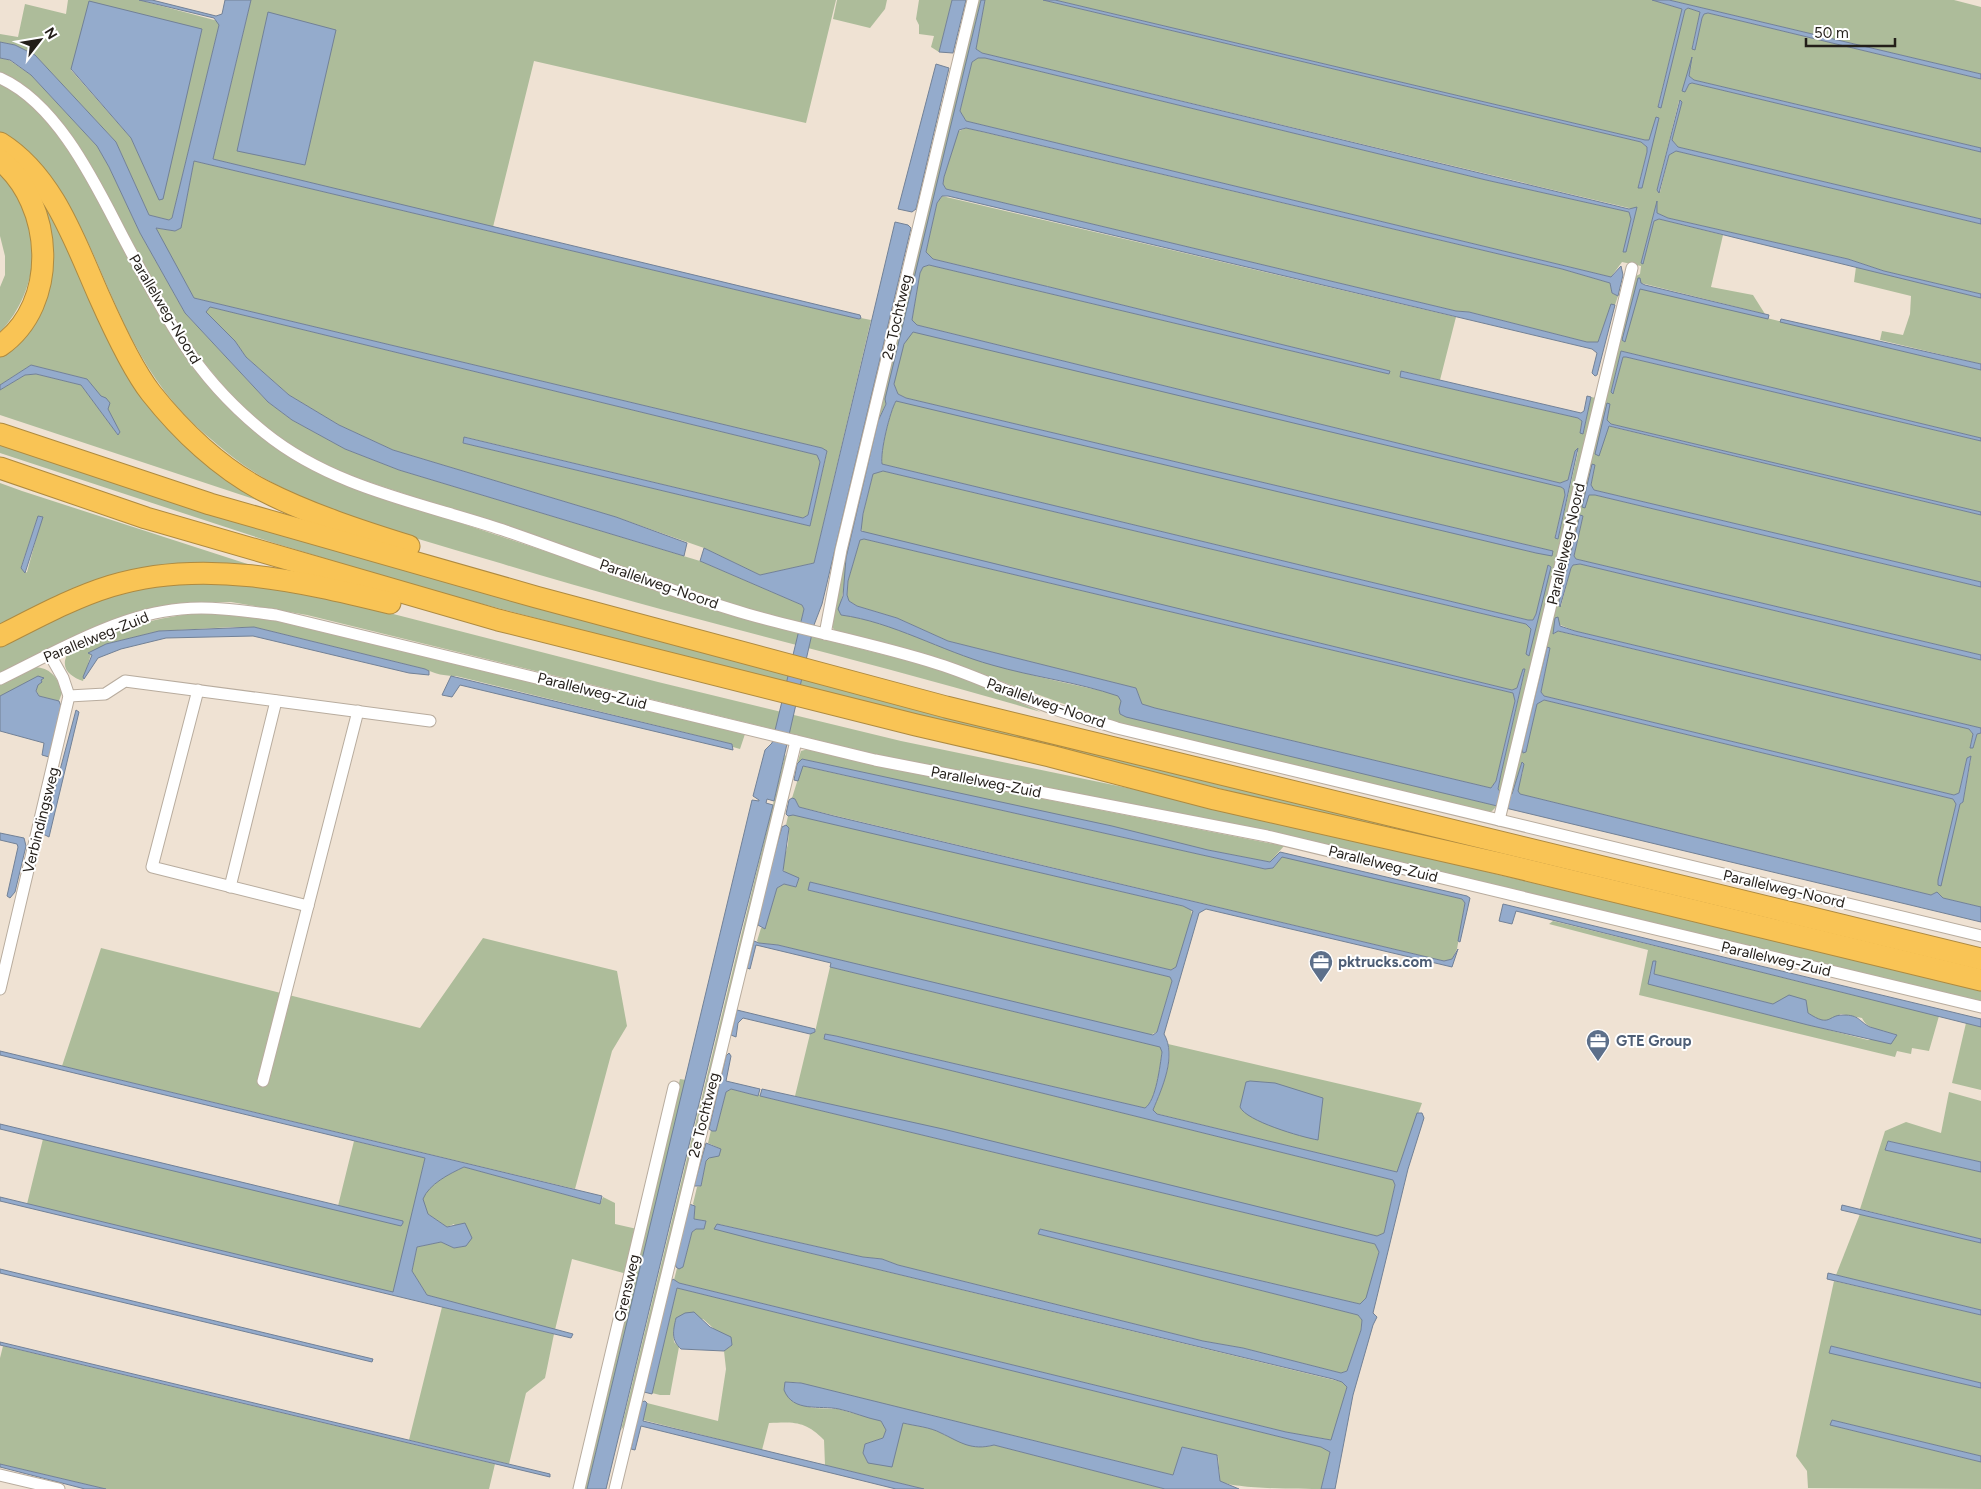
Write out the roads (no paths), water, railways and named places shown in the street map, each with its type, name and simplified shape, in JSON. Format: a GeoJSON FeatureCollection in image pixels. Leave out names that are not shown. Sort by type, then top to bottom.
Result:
{"type":"FeatureCollection","features":[{"type":"Feature","properties":{"kind":"highway"},"geometry":{"type":"LineString","coordinates":[[0,143],[30,168],[59,208],[100,299],[149,391],[181,427],[219,462],[264,491],[342,523],[517,581],[536,597]]}},
{"type":"Feature","properties":{"kind":"highway"},"geometry":{"type":"LineString","coordinates":[[0,160],[17,177],[33,202],[39,220],[43,258],[36,294],[28,312],[18,327],[0,346]]}},
{"type":"Feature","properties":{"kind":"highway"},"geometry":{"type":"LineString","coordinates":[[0,434],[210,504],[536,597],[946,708],[1981,959]]}},
{"type":"Feature","properties":{"kind":"highway"},"geometry":{"type":"LineString","coordinates":[[0,468],[146,518],[498,620],[771,690],[1050,756],[1215,799],[1502,864],[1981,980]]}},
{"type":"Feature","properties":{"kind":"highway"},"geometry":{"type":"LineString","coordinates":[[0,636],[79,597],[113,585],[161,575],[219,572],[326,587],[470,623],[498,620]]}},
{"type":"Feature","properties":{"kind":"street","name":"2e Tochtweg"},"geometry":{"type":"LineString","coordinates":[[820,633],[973,0]]}},
{"type":"Feature","properties":{"kind":"street","name":"Parallelweg-Noord"},"geometry":{"type":"LineString","coordinates":[[0,78],[20,89],[31,99],[55,126],[83,164],[147,282],[190,354],[239,410],[285,448],[318,468],[347,480],[466,518],[743,613],[938,664],[1053,708],[1117,728],[1500,817],[1981,936]]}},
{"type":"Feature","properties":{"kind":"street","name":"Parallelweg-Noord"},"geometry":{"type":"LineString","coordinates":[[1500,817],[1632,268]]}},
{"type":"Feature","properties":{"kind":"street","name":"Parallelweg-Zuid"},"geometry":{"type":"LineString","coordinates":[[0,679],[127,622],[159,612],[181,608],[228,608],[276,615],[793,740],[963,779],[1267,836],[1981,1007]]}},
{"type":"Feature","properties":{"kind":"street"},"geometry":{"type":"LineString","coordinates":[[50,655],[63,678],[69,696],[105,694],[125,680],[430,721]]}},
{"type":"Feature","properties":{"kind":"street"},"geometry":{"type":"LineString","coordinates":[[198,690],[152,867],[308,906]]}},
{"type":"Feature","properties":{"kind":"street","name":"Verbindingsweg"},"geometry":{"type":"LineString","coordinates":[[0,989],[69,696]]}},
{"type":"Feature","properties":{"kind":"street"},"geometry":{"type":"LineString","coordinates":[[230,887],[276,700]]}},
{"type":"Feature","properties":{"kind":"street"},"geometry":{"type":"LineString","coordinates":[[263,1081],[358,711]]}},
{"type":"Feature","properties":{"kind":"street","name":"2e Tochtweg"},"geometry":{"type":"LineString","coordinates":[[615,1489],[793,740]]}},
{"type":"Feature","properties":{"kind":"street","name":"Grensweg"},"geometry":{"type":"LineString","coordinates":[[579,1489],[674,1087]]}},
{"type":"Feature","properties":{"kind":"street"},"geometry":{"type":"LineString","coordinates":[[0,1475],[59,1489]]}},
{"type":"Feature","properties":{"kind":"water"},"geometry":{"type":"Polygon","coordinates":[[[139,0],[152,0],[216,16],[222,14],[225,0],[251,0],[213,159],[860,315],[861,318],[194,161],[181,228],[175,231],[156,228],[194,298],[822,448],[827,451],[810,526],[463,443],[464,437],[803,518],[808,515],[820,462],[817,455],[210,307],[206,312],[235,341],[246,357],[289,395],[339,425],[393,450],[616,517],[687,543],[684,556],[399,470],[345,449],[292,420],[268,402],[185,313],[140,233],[97,146],[31,75],[10,60],[0,58],[0,42],[15,45],[35,55],[116,142],[149,215],[169,220],[172,218],[219,25],[214,18],[139,0]]]}},
{"type":"Feature","properties":{"kind":"water"},"geometry":{"type":"Polygon","coordinates":[[[952,0],[966,0],[953,53],[939,52],[952,0]]]}},
{"type":"Feature","properties":{"kind":"water"},"geometry":{"type":"Polygon","coordinates":[[[981,0],[985,0],[976,49],[982,53],[1629,209],[1637,207],[1626,252],[1623,252],[1631,219],[1629,212],[1486,180],[985,58],[978,58],[972,62],[960,111],[966,121],[1611,277],[1621,266],[1623,275],[1618,296],[1612,293],[1610,283],[1562,269],[966,128],[959,130],[944,177],[943,184],[946,189],[1456,311],[1469,312],[1587,342],[1598,342],[1611,304],[1615,305],[1597,375],[1595,376],[1592,373],[1597,353],[1592,349],[948,196],[942,196],[937,203],[926,252],[933,259],[1390,371],[1389,374],[929,265],[923,267],[920,273],[912,320],[917,325],[1560,483],[1568,480],[1575,451],[1578,448],[1558,539],[1555,538],[1565,495],[1564,489],[1561,487],[913,332],[904,344],[894,384],[898,394],[906,398],[1553,551],[1552,556],[896,401],[891,413],[882,450],[882,464],[1528,620],[1533,620],[1536,614],[1548,565],[1551,567],[1529,656],[1526,654],[1531,629],[1526,624],[883,471],[873,474],[863,514],[861,531],[1512,690],[1517,688],[1523,669],[1525,669],[1498,789],[1502,794],[1512,794],[1522,762],[1524,764],[1518,791],[1520,794],[1931,895],[1937,892],[1943,898],[1981,907],[1981,922],[1126,717],[1120,714],[1121,701],[1118,696],[992,665],[898,630],[841,615],[838,609],[843,596],[846,558],[878,421],[886,404],[885,399],[981,0]],[[864,539],[860,540],[848,581],[847,595],[849,601],[857,606],[897,618],[948,641],[1136,688],[1142,704],[1491,788],[1496,781],[1515,701],[1513,693],[864,539]]]}},
{"type":"Feature","properties":{"kind":"water"},"geometry":{"type":"Polygon","coordinates":[[[1043,0],[1055,0],[1645,140],[1649,140],[1656,117],[1659,118],[1642,188],[1638,188],[1647,147],[1641,142],[1043,0]]]}},
{"type":"Feature","properties":{"kind":"water"},"geometry":{"type":"Polygon","coordinates":[[[1652,0],[1669,0],[1981,74],[1981,79],[1708,13],[1704,14],[1702,18],[1695,50],[1692,49],[1700,12],[1688,8],[1685,10],[1661,108],[1658,107],[1682,9],[1652,0]]]}},
{"type":"Feature","properties":{"kind":"water"},"geometry":{"type":"Polygon","coordinates":[[[89,1],[202,29],[163,199],[159,200],[131,138],[71,69],[89,1]]]}},
{"type":"Feature","properties":{"kind":"water"},"geometry":{"type":"Polygon","coordinates":[[[268,12],[336,30],[305,165],[237,151],[268,12]]]}},
{"type":"Feature","properties":{"kind":"water"},"geometry":{"type":"Polygon","coordinates":[[[1692,57],[1689,76],[1694,80],[1981,148],[1981,152],[1692,83],[1689,84],[1685,92],[1682,91],[1692,57]]]}},
{"type":"Feature","properties":{"kind":"water"},"geometry":{"type":"Polygon","coordinates":[[[936,64],[949,68],[916,209],[912,212],[898,209],[936,64]]]}},
{"type":"Feature","properties":{"kind":"water"},"geometry":{"type":"Polygon","coordinates":[[[1680,100],[1682,102],[1672,140],[1678,147],[1981,219],[1981,224],[1676,151],[1669,155],[1659,193],[1657,190],[1680,100]]]}},
{"type":"Feature","properties":{"kind":"water"},"geometry":{"type":"Polygon","coordinates":[[[1657,201],[1657,213],[1668,218],[1848,259],[1884,271],[1981,294],[1981,298],[1659,219],[1654,221],[1643,264],[1641,263],[1657,201]]]}},
{"type":"Feature","properties":{"kind":"water"},"geometry":{"type":"Polygon","coordinates":[[[895,222],[908,225],[911,228],[822,604],[814,625],[774,801],[767,799],[766,803],[773,805],[606,1489],[587,1489],[752,800],[759,801],[753,796],[765,750],[772,743],[804,609],[802,605],[700,561],[704,548],[760,575],[814,563],[895,222]]]}},
{"type":"Feature","properties":{"kind":"water"},"geometry":{"type":"Polygon","coordinates":[[[1638,278],[1645,285],[1769,315],[1768,319],[1640,289],[1625,342],[1622,340],[1638,278]]]}},
{"type":"Feature","properties":{"kind":"water"},"geometry":{"type":"Polygon","coordinates":[[[1781,319],[1981,364],[1981,370],[1780,322],[1781,319]]]}},
{"type":"Feature","properties":{"kind":"water"},"geometry":{"type":"Polygon","coordinates":[[[1621,351],[1981,438],[1981,441],[1626,357],[1623,357],[1613,394],[1611,392],[1621,351]]]}},
{"type":"Feature","properties":{"kind":"water"},"geometry":{"type":"Polygon","coordinates":[[[31,365],[87,379],[101,396],[110,403],[108,409],[120,432],[118,435],[81,385],[36,374],[25,375],[0,390],[0,385],[31,365]]]}},
{"type":"Feature","properties":{"kind":"water"},"geometry":{"type":"Polygon","coordinates":[[[1401,371],[1581,413],[1584,411],[1587,396],[1591,397],[1583,434],[1580,433],[1582,421],[1578,418],[1400,377],[1401,371]]]}},
{"type":"Feature","properties":{"kind":"water"},"geometry":{"type":"Polygon","coordinates":[[[1607,403],[1610,404],[1607,420],[1611,424],[1981,512],[1981,515],[1609,426],[1599,456],[1595,454],[1607,403]]]}},
{"type":"Feature","properties":{"kind":"water"},"geometry":{"type":"Polygon","coordinates":[[[1592,464],[1595,465],[1591,485],[1594,490],[1981,582],[1981,587],[1595,495],[1589,495],[1585,508],[1582,507],[1592,464]]]}},
{"type":"Feature","properties":{"kind":"water"},"geometry":{"type":"Polygon","coordinates":[[[1580,515],[1583,516],[1574,556],[1576,559],[1981,655],[1981,660],[1580,564],[1573,565],[1571,568],[1560,607],[1559,602],[1580,515]]]}},
{"type":"Feature","properties":{"kind":"water"},"geometry":{"type":"Polygon","coordinates":[[[38,516],[43,517],[25,573],[21,568],[38,516]]]}},
{"type":"Feature","properties":{"kind":"water"},"geometry":{"type":"Polygon","coordinates":[[[1558,617],[1560,626],[1575,631],[1981,728],[1981,733],[1977,734],[1973,748],[1970,748],[1973,734],[1969,729],[1558,631],[1553,634],[1555,618],[1558,617]]]}},
{"type":"Feature","properties":{"kind":"water"},"geometry":{"type":"Polygon","coordinates":[[[254,627],[425,669],[429,671],[429,675],[409,673],[253,636],[166,638],[121,649],[98,658],[84,679],[83,677],[92,655],[88,653],[106,644],[159,631],[254,627]]]}},
{"type":"Feature","properties":{"kind":"water"},"geometry":{"type":"Polygon","coordinates":[[[1547,647],[1550,648],[1541,692],[1544,696],[1954,795],[1959,793],[1967,758],[1971,756],[1963,802],[1960,804],[1941,886],[1938,885],[1938,880],[1956,804],[1953,799],[1544,700],[1537,704],[1526,752],[1523,753],[1522,749],[1547,647]]]}},
{"type":"Feature","properties":{"kind":"water"},"geometry":{"type":"Polygon","coordinates":[[[38,676],[44,678],[41,680],[42,682],[38,685],[36,691],[39,696],[59,701],[61,706],[49,757],[42,755],[44,743],[0,731],[0,696],[38,676]]]}},
{"type":"Feature","properties":{"kind":"water"},"geometry":{"type":"Polygon","coordinates":[[[451,676],[732,744],[733,750],[460,685],[452,697],[442,695],[451,676]]]}},
{"type":"Feature","properties":{"kind":"water"},"geometry":{"type":"Polygon","coordinates":[[[76,710],[79,712],[49,837],[43,834],[76,710]]]}},
{"type":"Feature","properties":{"kind":"water"},"geometry":{"type":"Polygon","coordinates":[[[802,759],[1112,826],[1208,850],[1270,862],[1280,852],[1467,896],[1470,898],[1460,942],[1458,941],[1465,903],[1462,899],[1282,857],[1273,868],[1265,869],[803,766],[798,781],[794,780],[797,764],[802,759]]]}},
{"type":"Feature","properties":{"kind":"water"},"geometry":{"type":"Polygon","coordinates":[[[795,799],[799,807],[834,816],[1444,961],[1452,959],[1458,949],[1452,967],[1206,909],[1199,913],[1164,1034],[1168,1043],[1169,1062],[1164,1082],[1153,1110],[1157,1114],[1397,1172],[1417,1113],[1422,1113],[1424,1118],[1408,1169],[1373,1313],[1377,1317],[1353,1395],[1335,1489],[1321,1489],[1330,1452],[1321,1447],[677,1288],[652,1394],[644,1392],[670,1283],[673,1279],[679,1283],[1286,1432],[1331,1440],[1347,1387],[1342,1382],[1333,1379],[714,1229],[717,1224],[863,1257],[882,1259],[898,1265],[1203,1341],[1243,1348],[1341,1373],[1347,1371],[1361,1330],[1362,1320],[1358,1315],[1038,1234],[1040,1229],[1360,1304],[1366,1298],[1379,1252],[1375,1244],[760,1096],[762,1089],[943,1129],[1377,1236],[1384,1233],[1395,1185],[1393,1180],[824,1039],[825,1034],[836,1036],[1145,1108],[1152,1098],[1157,1083],[1162,1052],[1160,1047],[830,967],[831,963],[756,945],[750,969],[747,968],[754,941],[778,945],[1153,1035],[1157,1032],[1172,981],[1170,977],[808,890],[810,882],[1171,970],[1176,967],[1193,911],[1183,906],[793,815],[788,816],[786,814],[789,800],[795,799]]]}},
{"type":"Feature","properties":{"kind":"water"},"geometry":{"type":"Polygon","coordinates":[[[786,825],[789,828],[783,871],[799,878],[796,887],[784,884],[777,888],[765,929],[758,925],[765,887],[782,827],[786,825]]]}},
{"type":"Feature","properties":{"kind":"water"},"geometry":{"type":"Polygon","coordinates":[[[0,833],[24,838],[26,846],[15,892],[10,898],[7,896],[18,847],[17,844],[0,840],[0,833]]]}},
{"type":"Feature","properties":{"kind":"water"},"geometry":{"type":"Polygon","coordinates":[[[1503,904],[1981,1019],[1981,1027],[1516,911],[1512,924],[1499,921],[1503,904]]]}},
{"type":"Feature","properties":{"kind":"water"},"geometry":{"type":"Polygon","coordinates":[[[1653,961],[1656,961],[1654,974],[1773,1004],[1789,995],[1806,1000],[1808,1013],[1821,1020],[1828,1020],[1843,1015],[1853,1016],[1870,1027],[1897,1035],[1891,1044],[1648,984],[1653,961]]]}},
{"type":"Feature","properties":{"kind":"water"},"geometry":{"type":"Polygon","coordinates":[[[737,1010],[815,1029],[815,1032],[810,1034],[743,1018],[738,1023],[736,1037],[731,1035],[737,1010]]]}},
{"type":"Feature","properties":{"kind":"water"},"geometry":{"type":"Polygon","coordinates":[[[0,1051],[602,1196],[600,1204],[464,1167],[435,1184],[423,1199],[428,1214],[447,1227],[465,1223],[472,1238],[466,1246],[454,1248],[441,1242],[417,1247],[412,1271],[427,1295],[573,1334],[571,1338],[0,1201],[0,1197],[393,1292],[425,1158],[0,1055],[0,1051]]]}},
{"type":"Feature","properties":{"kind":"water"},"geometry":{"type":"Polygon","coordinates":[[[729,1053],[731,1056],[726,1081],[760,1089],[758,1096],[731,1089],[726,1092],[716,1131],[712,1131],[709,1129],[726,1056],[729,1053]]]}},
{"type":"Feature","properties":{"kind":"water"},"geometry":{"type":"Polygon","coordinates":[[[1246,1082],[1275,1083],[1323,1098],[1318,1140],[1275,1128],[1252,1118],[1244,1112],[1240,1107],[1246,1082]]]}},
{"type":"Feature","properties":{"kind":"water"},"geometry":{"type":"Polygon","coordinates":[[[0,1124],[403,1221],[403,1223],[401,1226],[0,1129],[0,1124]]]}},
{"type":"Feature","properties":{"kind":"water"},"geometry":{"type":"Polygon","coordinates":[[[1888,1141],[1981,1162],[1981,1172],[1885,1150],[1888,1141]]]}},
{"type":"Feature","properties":{"kind":"water"},"geometry":{"type":"Polygon","coordinates":[[[706,1143],[721,1149],[719,1156],[709,1158],[706,1161],[701,1186],[694,1186],[706,1143]]]}},
{"type":"Feature","properties":{"kind":"water"},"geometry":{"type":"Polygon","coordinates":[[[689,1204],[695,1206],[694,1219],[706,1221],[704,1229],[696,1229],[692,1232],[683,1267],[679,1269],[675,1263],[689,1204]]]}},
{"type":"Feature","properties":{"kind":"water"},"geometry":{"type":"Polygon","coordinates":[[[1842,1205],[1981,1239],[1981,1243],[1841,1210],[1842,1205]]]}},
{"type":"Feature","properties":{"kind":"water"},"geometry":{"type":"Polygon","coordinates":[[[0,1269],[373,1359],[372,1362],[0,1273],[0,1269]]]}},
{"type":"Feature","properties":{"kind":"water"},"geometry":{"type":"Polygon","coordinates":[[[1828,1273],[1981,1310],[1981,1315],[1827,1279],[1828,1273]]]}},
{"type":"Feature","properties":{"kind":"water"},"geometry":{"type":"Polygon","coordinates":[[[694,1312],[710,1327],[731,1337],[732,1345],[724,1351],[681,1349],[674,1335],[676,1318],[685,1313],[694,1312]]]}},
{"type":"Feature","properties":{"kind":"water"},"geometry":{"type":"Polygon","coordinates":[[[0,1342],[550,1474],[550,1477],[0,1345],[0,1342]]]}},
{"type":"Feature","properties":{"kind":"water"},"geometry":{"type":"Polygon","coordinates":[[[1831,1346],[1981,1383],[1981,1388],[1829,1353],[1831,1346]]]}},
{"type":"Feature","properties":{"kind":"water"},"geometry":{"type":"Polygon","coordinates":[[[785,1382],[801,1383],[1173,1475],[1182,1447],[1217,1455],[1220,1481],[1239,1489],[1165,1489],[994,1445],[986,1447],[972,1446],[932,1429],[903,1423],[892,1467],[868,1463],[863,1453],[865,1444],[883,1438],[886,1430],[881,1421],[839,1409],[800,1405],[788,1397],[784,1390],[785,1382]]]}},
{"type":"Feature","properties":{"kind":"water"},"geometry":{"type":"Polygon","coordinates":[[[645,1401],[647,1403],[643,1421],[924,1489],[896,1489],[641,1426],[635,1450],[631,1449],[641,1402],[645,1401]]]}},
{"type":"Feature","properties":{"kind":"water"},"geometry":{"type":"Polygon","coordinates":[[[1832,1420],[1981,1456],[1981,1462],[1830,1425],[1832,1420]]]}},
{"type":"Feature","properties":{"kind":"water"},"geometry":{"type":"Polygon","coordinates":[[[0,1464],[106,1489],[85,1489],[0,1467],[0,1464]]]}},
{"type":"Feature","properties":{"kind":"place","name":"pktrucks.com"},"geometry":{"type":"Point","coordinates":[1321,983]}},
{"type":"Feature","properties":{"kind":"place","name":"GTE Group"},"geometry":{"type":"Point","coordinates":[1598,1062]}}]}
